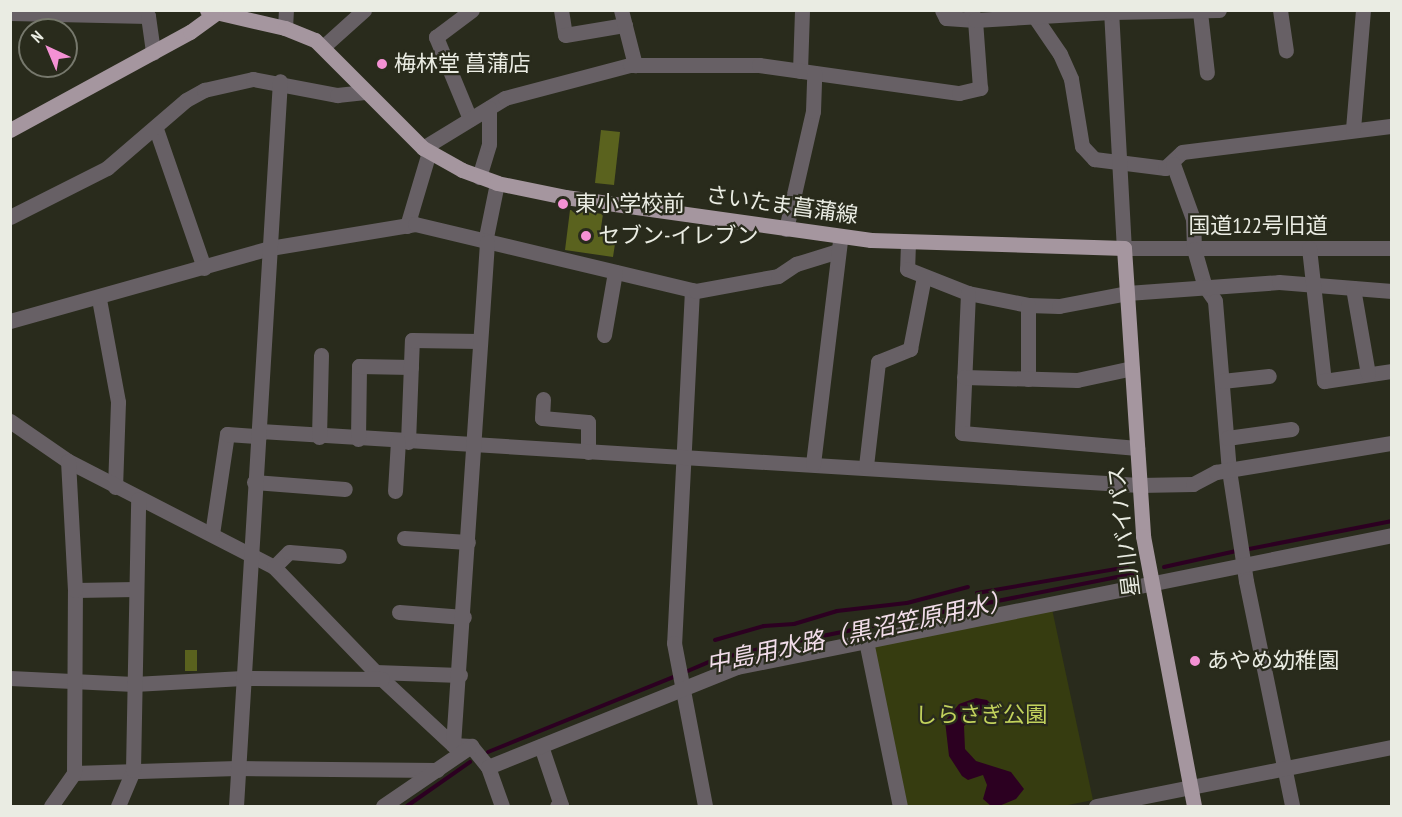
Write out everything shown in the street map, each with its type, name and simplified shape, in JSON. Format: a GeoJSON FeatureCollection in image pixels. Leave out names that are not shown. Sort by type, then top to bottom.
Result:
{"type":"FeatureCollection","features":[{"type":"Feature","properties":{"kind":"main road","name":"さいたま菖蒲線"},"geometry":{"type":"LineString","coordinates":[[212,12],[285,28],[324,46],[365,92],[426,150],[479,177],[498,183],[565,197],[786,229],[840,243],[1124,248]]}},
{"type":"Feature","properties":{"kind":"main road"},"geometry":{"type":"LineString","coordinates":[[12,125],[153,53],[212,12]]}},
{"type":"Feature","properties":{"kind":"main road","name":"星川バイパス"},"geometry":{"type":"LineString","coordinates":[[1124,248],[1139,485],[1152,584],[1194,807]]}},
{"type":"Feature","properties":{"kind":"street"},"geometry":{"type":"LineString","coordinates":[[285,28],[286,10]]}},
{"type":"Feature","properties":{"kind":"street"},"geometry":{"type":"LineString","coordinates":[[324,46],[364,10]]}},
{"type":"Feature","properties":{"kind":"street"},"geometry":{"type":"LineString","coordinates":[[470,120],[436,37],[472,10]]}},
{"type":"Feature","properties":{"kind":"street"},"geometry":{"type":"LineString","coordinates":[[561,10],[565,35],[623,18],[635,64]]}},
{"type":"Feature","properties":{"kind":"street"},"geometry":{"type":"LineString","coordinates":[[786,229],[813,111],[802,10]]}},
{"type":"Feature","properties":{"kind":"street"},"geometry":{"type":"LineString","coordinates":[[942,10],[946,18],[1033,13],[1219,10]]}},
{"type":"Feature","properties":{"kind":"street"},"geometry":{"type":"LineString","coordinates":[[1280,10],[1286,51]]}},
{"type":"Feature","properties":{"kind":"street"},"geometry":{"type":"LineString","coordinates":[[1353,129],[1363,10]]}},
{"type":"Feature","properties":{"kind":"street"},"geometry":{"type":"LineString","coordinates":[[1111,11],[1124,248]]}},
{"type":"Feature","properties":{"kind":"street"},"geometry":{"type":"LineString","coordinates":[[1200,12],[1208,73]]}},
{"type":"Feature","properties":{"kind":"street"},"geometry":{"type":"LineString","coordinates":[[1033,13],[1071,79],[1084,152],[1094,159],[1120,165],[1165,168],[1173,164],[1182,152],[1353,129],[1392,126]]}},
{"type":"Feature","properties":{"kind":"street"},"geometry":{"type":"LineString","coordinates":[[10,14],[148,16],[153,53]]}},
{"type":"Feature","properties":{"kind":"street"},"geometry":{"type":"LineString","coordinates":[[407,226],[426,150],[505,98],[562,80],[635,64],[725,63],[959,93],[980,88],[973,15]]}},
{"type":"Feature","properties":{"kind":"street"},"geometry":{"type":"LineString","coordinates":[[10,217],[107,168],[156,129],[186,100],[204,90],[229,81],[280,81],[337,95],[365,92]]}},
{"type":"Feature","properties":{"kind":"street"},"geometry":{"type":"LineString","coordinates":[[236,807],[280,81]]}},
{"type":"Feature","properties":{"kind":"street"},"geometry":{"type":"LineString","coordinates":[[479,177],[489,144],[489,108]]}},
{"type":"Feature","properties":{"kind":"street"},"geometry":{"type":"LineString","coordinates":[[156,129],[204,268]]}},
{"type":"Feature","properties":{"kind":"street"},"geometry":{"type":"LineString","coordinates":[[1173,164],[1193,219],[1194,249],[1204,285],[1215,301],[1229,470],[1292,807]]}},
{"type":"Feature","properties":{"kind":"street"},"geometry":{"type":"LineString","coordinates":[[453,745],[464,617],[486,242],[498,183]]}},
{"type":"Feature","properties":{"kind":"street"},"geometry":{"type":"LineString","coordinates":[[10,321],[99,299],[270,248],[407,226],[692,290],[746,285],[840,243]]}},
{"type":"Feature","properties":{"kind":"street"},"geometry":{"type":"LineString","coordinates":[[813,464],[840,243]]}},
{"type":"Feature","properties":{"kind":"street"},"geometry":{"type":"LineString","coordinates":[[908,243],[907,269],[968,293],[1028,305],[1084,303],[1127,292],[1204,285],[1310,282],[1392,291]]}},
{"type":"Feature","properties":{"kind":"street","name":"国道122号旧道"},"geometry":{"type":"LineString","coordinates":[[1124,248],[1392,248]]}},
{"type":"Feature","properties":{"kind":"street"},"geometry":{"type":"LineString","coordinates":[[1309,248],[1310,282],[1324,381],[1392,371]]}},
{"type":"Feature","properties":{"kind":"street"},"geometry":{"type":"LineString","coordinates":[[604,335],[615,272]]}},
{"type":"Feature","properties":{"kind":"street"},"geometry":{"type":"LineString","coordinates":[[866,466],[878,362],[910,349],[924,276]]}},
{"type":"Feature","properties":{"kind":"street"},"geometry":{"type":"LineString","coordinates":[[1353,288],[1368,374]]}},
{"type":"Feature","properties":{"kind":"street"},"geometry":{"type":"LineString","coordinates":[[692,290],[676,666],[705,807]]}},
{"type":"Feature","properties":{"kind":"street"},"geometry":{"type":"LineString","coordinates":[[968,293],[962,433],[1137,448]]}},
{"type":"Feature","properties":{"kind":"street"},"geometry":{"type":"LineString","coordinates":[[99,299],[118,402],[115,487]]}},
{"type":"Feature","properties":{"kind":"street"},"geometry":{"type":"LineString","coordinates":[[1028,305],[1028,379]]}},
{"type":"Feature","properties":{"kind":"street"},"geometry":{"type":"LineString","coordinates":[[395,491],[403,442],[412,340],[479,342]]}},
{"type":"Feature","properties":{"kind":"street"},"geometry":{"type":"LineString","coordinates":[[319,437],[321,355]]}},
{"type":"Feature","properties":{"kind":"street"},"geometry":{"type":"LineString","coordinates":[[358,439],[358,366],[411,367]]}},
{"type":"Feature","properties":{"kind":"street"},"geometry":{"type":"LineString","coordinates":[[964,377],[1077,380],[1132,368]]}},
{"type":"Feature","properties":{"kind":"street"},"geometry":{"type":"LineString","coordinates":[[1222,381],[1269,376]]}},
{"type":"Feature","properties":{"kind":"street"},"geometry":{"type":"LineString","coordinates":[[543,399],[542,418],[588,422],[588,452]]}},
{"type":"Feature","properties":{"kind":"street"},"geometry":{"type":"LineString","coordinates":[[10,421],[68,461],[115,487],[274,567],[379,675],[453,745],[473,748],[486,765],[502,807]]}},
{"type":"Feature","properties":{"kind":"street"},"geometry":{"type":"LineString","coordinates":[[1227,438],[1291,429]]}},
{"type":"Feature","properties":{"kind":"street"},"geometry":{"type":"LineString","coordinates":[[212,534],[227,434],[866,466],[1139,485],[1193,484],[1229,470],[1392,443]]}},
{"type":"Feature","properties":{"kind":"street"},"geometry":{"type":"LineString","coordinates":[[51,807],[74,773],[75,590],[68,461]]}},
{"type":"Feature","properties":{"kind":"street"},"geometry":{"type":"LineString","coordinates":[[254,482],[345,489]]}},
{"type":"Feature","properties":{"kind":"street"},"geometry":{"type":"LineString","coordinates":[[118,807],[133,770],[138,499]]}},
{"type":"Feature","properties":{"kind":"street"},"geometry":{"type":"LineString","coordinates":[[486,765],[541,746],[680,686],[737,667],[1050,601],[1152,584],[1243,551],[1392,535]]}},
{"type":"Feature","properties":{"kind":"street"},"geometry":{"type":"LineString","coordinates":[[404,538],[468,542]]}},
{"type":"Feature","properties":{"kind":"street"},"geometry":{"type":"LineString","coordinates":[[274,567],[289,552],[339,556]]}},
{"type":"Feature","properties":{"kind":"street"},"geometry":{"type":"LineString","coordinates":[[75,590],[136,589]]}},
{"type":"Feature","properties":{"kind":"street"},"geometry":{"type":"LineString","coordinates":[[399,612],[464,617]]}},
{"type":"Feature","properties":{"kind":"street"},"geometry":{"type":"LineString","coordinates":[[866,641],[900,807]]}},
{"type":"Feature","properties":{"kind":"street"},"geometry":{"type":"LineString","coordinates":[[10,678],[74,683],[134,684],[243,678],[460,675]]}},
{"type":"Feature","properties":{"kind":"street"},"geometry":{"type":"LineString","coordinates":[[541,746],[561,805],[557,807]]}},
{"type":"Feature","properties":{"kind":"street"},"geometry":{"type":"LineString","coordinates":[[1096,807],[1392,747]]}},
{"type":"Feature","properties":{"kind":"street"},"geometry":{"type":"LineString","coordinates":[[383,807],[473,748]]}},
{"type":"Feature","properties":{"kind":"street"},"geometry":{"type":"LineString","coordinates":[[74,773],[237,768],[437,770]]}},
{"type":"Feature","properties":{"kind":"green space","name":"しらさぎ公園"},"geometry":{"type":"Polygon","coordinates":[[[1052,609],[1093,800],[1063,806],[904,806],[872,647],[1052,609]]]}},
{"type":"Feature","properties":{"kind":"shaded area"},"geometry":{"type":"Polygon","coordinates":[[[976,698],[987,700],[995,708],[991,714],[975,716],[964,726],[965,749],[976,761],[1011,772],[1024,789],[1016,799],[999,806],[991,806],[983,799],[987,785],[983,775],[968,780],[962,776],[949,756],[945,721],[959,704],[976,698]]]}},
{"type":"Feature","properties":{"kind":"building"},"geometry":{"type":"Polygon","coordinates":[[[601,130],[620,132],[614,185],[595,183],[601,130]]]}},
{"type":"Feature","properties":{"kind":"building"},"geometry":{"type":"Polygon","coordinates":[[[570,210],[603,214],[600,235],[606,236],[605,243],[615,244],[613,257],[565,250],[570,210]]]}},
{"type":"Feature","properties":{"kind":"building"},"geometry":{"type":"Polygon","coordinates":[[[185,650],[197,650],[197,671],[185,671],[185,650]]]}},
{"type":"Feature","properties":{"kind":"waterway","name":"中島用水路（黒沼笠原用水）"},"geometry":{"type":"LineString","coordinates":[[1244,550],[1392,521]]}},
{"type":"Feature","properties":{"kind":"waterway","name":"中島用水路（黒沼笠原用水）"},"geometry":{"type":"LineString","coordinates":[[1164,567],[1236,551]]}},
{"type":"Feature","properties":{"kind":"waterway"},"geometry":{"type":"LineString","coordinates":[[977,593],[1127,567]]}},
{"type":"Feature","properties":{"kind":"waterway","name":"中島用水路（黒沼笠原用水）"},"geometry":{"type":"LineString","coordinates":[[683,673],[714,660],[767,647],[1136,573]]}},
{"type":"Feature","properties":{"kind":"waterway"},"geometry":{"type":"LineString","coordinates":[[715,640],[764,626],[794,624],[837,611],[907,603],[968,587]]}},
{"type":"Feature","properties":{"kind":"waterway","name":"中島用水路（黒沼笠原用水）"},"geometry":{"type":"LineString","coordinates":[[488,752],[676,676]]}},
{"type":"Feature","properties":{"kind":"waterway","name":"中島用水路（黒沼笠原用水）"},"geometry":{"type":"LineString","coordinates":[[407,806],[470,762]]}},
{"type":"Feature","properties":{"kind":"place","name":"梅林堂 菖蒲店"},"geometry":{"type":"Point","coordinates":[382,64]}},
{"type":"Feature","properties":{"kind":"place","name":"東小学校前"},"geometry":{"type":"Point","coordinates":[563,204]}},
{"type":"Feature","properties":{"kind":"place","name":"セブン-イレブン"},"geometry":{"type":"Point","coordinates":[586,236]}},
{"type":"Feature","properties":{"kind":"place","name":"あやめ幼稚園"},"geometry":{"type":"Point","coordinates":[1195,661]}}]}
